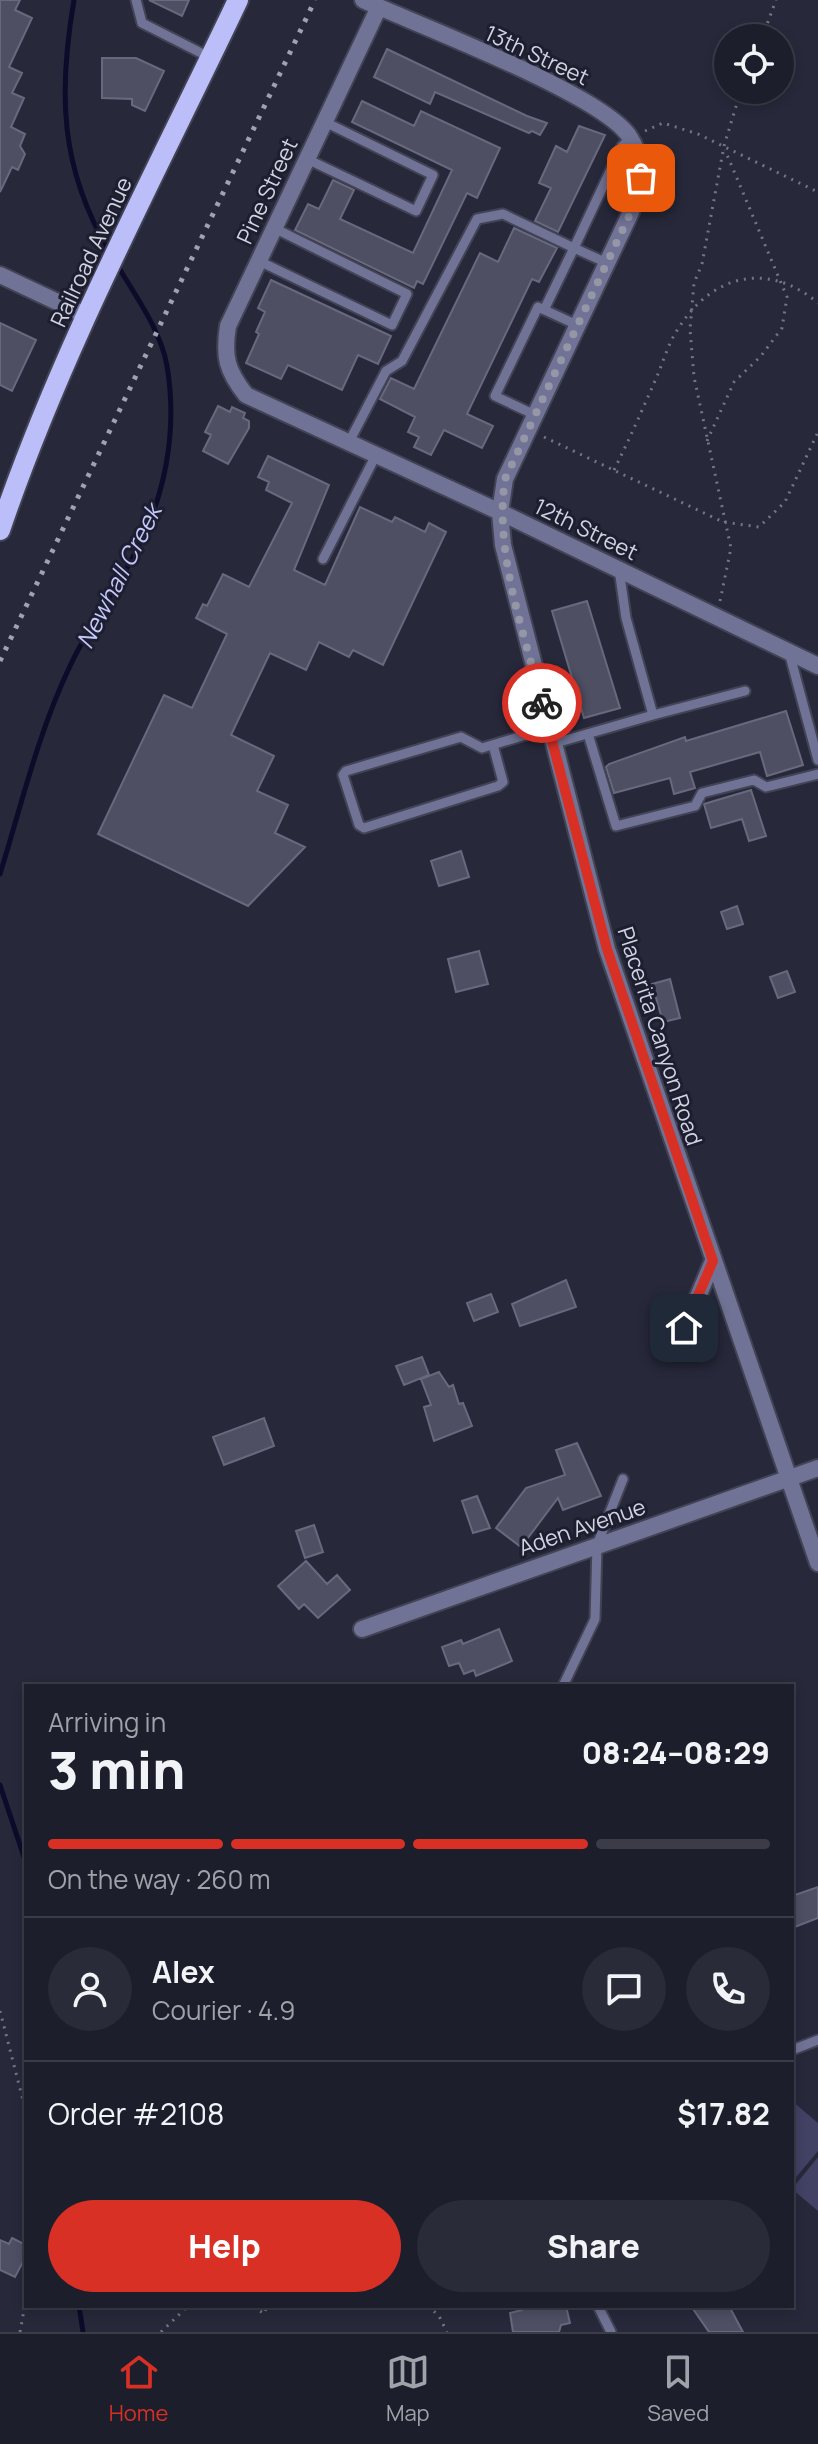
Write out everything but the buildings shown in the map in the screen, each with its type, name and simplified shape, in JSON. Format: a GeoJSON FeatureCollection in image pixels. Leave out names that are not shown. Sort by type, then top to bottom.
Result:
{"type":"FeatureCollection","features":[{"type":"Feature","properties":{"kind":"main road","name":"Railroad Avenue"},"geometry":{"type":"LineString","coordinates":[[0,530],[33,437],[98,291],[238,0]]}},
{"type":"Feature","properties":{"kind":"street","name":"13th Street"},"geometry":{"type":"LineString","coordinates":[[371,4],[581,98],[604,112],[631,138]]}},
{"type":"Feature","properties":{"kind":"street","name":"Pine Street"},"geometry":{"type":"LineString","coordinates":[[246,395],[228,372],[224,351],[228,326],[325,122],[371,4]]}},
{"type":"Feature","properties":{"kind":"street","name":"Placerita Canyon Road"},"geometry":{"type":"LineString","coordinates":[[631,138],[641,178],[631,212],[575,324],[505,479],[500,512],[503,545],[607,949],[818,1563]]}},
{"type":"Feature","properties":{"kind":"street"},"geometry":{"type":"LineString","coordinates":[[0,275],[87,316]]}},
{"type":"Feature","properties":{"kind":"street","name":"12th Street"},"geometry":{"type":"LineString","coordinates":[[246,395],[500,512],[818,666]]}},
{"type":"Feature","properties":{"kind":"street"},"geometry":{"type":"LineString","coordinates":[[675,1351],[713,1261]]}},
{"type":"Feature","properties":{"kind":"street","name":"Aden Avenue"},"geometry":{"type":"LineString","coordinates":[[362,1629],[818,1468]]}},
{"type":"Feature","properties":{"kind":"lane"},"geometry":{"type":"LineString","coordinates":[[136,0],[142,23],[211,58]]}},
{"type":"Feature","properties":{"kind":"lane"},"geometry":{"type":"LineString","coordinates":[[307,159],[416,211],[433,175],[325,122]]}},
{"type":"Feature","properties":{"kind":"lane"},"geometry":{"type":"LineString","coordinates":[[544,310],[622,146],[631,138]]}},
{"type":"Feature","properties":{"kind":"lane"},"geometry":{"type":"LineString","coordinates":[[349,442],[386,371],[402,361],[477,219],[503,214],[607,263]]}},
{"type":"Feature","properties":{"kind":"lane"},"geometry":{"type":"LineString","coordinates":[[259,261],[392,325],[407,294],[274,228]]}},
{"type":"Feature","properties":{"kind":"lane"},"geometry":{"type":"LineString","coordinates":[[530,421],[495,396],[538,307],[575,324]]}},
{"type":"Feature","properties":{"kind":"lane"},"geometry":{"type":"LineString","coordinates":[[323,559],[376,455]]}},
{"type":"Feature","properties":{"kind":"lane"},"geometry":{"type":"LineString","coordinates":[[619,569],[626,618],[653,715]]}},
{"type":"Feature","properties":{"kind":"lane"},"geometry":{"type":"LineString","coordinates":[[789,652],[818,760]]}},
{"type":"Feature","properties":{"kind":"lane"},"geometry":{"type":"LineString","coordinates":[[493,745],[503,782],[498,786],[364,828],[359,825],[343,772],[461,737],[482,748],[493,745],[550,736],[588,734],[745,691]]}},
{"type":"Feature","properties":{"kind":"lane"},"geometry":{"type":"LineString","coordinates":[[588,734],[616,826],[695,806],[702,793],[754,780],[766,787],[818,774]]}},
{"type":"Feature","properties":{"kind":"lane"},"geometry":{"type":"LineString","coordinates":[[564,1684],[595,1619],[597,1545],[623,1479]]}},
{"type":"Feature","properties":{"kind":"lane"},"geometry":{"type":"LineString","coordinates":[[794,2049],[818,2040]]}},
{"type":"Feature","properties":{"kind":"lane"},"geometry":{"type":"LineString","coordinates":[[599,2308],[611,2332]]}},
{"type":"Feature","properties":{"kind":"path"},"geometry":{"type":"LineString","coordinates":[[767,24],[776,0]]}},
{"type":"Feature","properties":{"kind":"path"},"geometry":{"type":"LineString","coordinates":[[714,615],[722,597],[731,548],[694,377],[691,312],[724,146],[737,104]]}},
{"type":"Feature","properties":{"kind":"path"},"geometry":{"type":"LineString","coordinates":[[631,138],[663,123],[724,146],[818,192]]}},
{"type":"Feature","properties":{"kind":"path"},"geometry":{"type":"LineString","coordinates":[[707,441],[734,382],[761,356],[782,328],[787,297],[724,146]]}},
{"type":"Feature","properties":{"kind":"path"},"geometry":{"type":"LineString","coordinates":[[614,470],[677,329],[691,312],[731,280],[767,277],[802,290],[818,303]]}},
{"type":"Feature","properties":{"kind":"path"},"geometry":{"type":"LineString","coordinates":[[530,421],[614,470],[723,522],[759,527],[785,502],[818,432]]}},
{"type":"Feature","properties":{"kind":"path"},"geometry":{"type":"LineString","coordinates":[[0,2011],[24,2104]]}},
{"type":"Feature","properties":{"kind":"path"},"geometry":{"type":"LineString","coordinates":[[20,2332],[24,2308]]}},
{"type":"Feature","properties":{"kind":"path"},"geometry":{"type":"LineString","coordinates":[[161,2332],[186,2308]]}},
{"type":"Feature","properties":{"kind":"path"},"geometry":{"type":"LineString","coordinates":[[430,2308],[439,2316],[447,2332]]}},
{"type":"Feature","properties":{"kind":"shaded area"},"geometry":{"type":"Polygon","coordinates":[[[794,2103],[818,2123],[818,2151],[794,2180],[794,2103]]]}},
{"type":"Feature","properties":{"kind":"shaded area"},"geometry":{"type":"Polygon","coordinates":[[[818,2157],[818,2211],[794,2191],[794,2187],[818,2157]]]}},
{"type":"Feature","properties":{"kind":"waterway","name":"Newhall Creek"},"geometry":{"type":"LineString","coordinates":[[74,0],[66,67],[67,129],[81,190],[109,251]]}},
{"type":"Feature","properties":{"kind":"waterway","name":"Newhall Creek"},"geometry":{"type":"LineString","coordinates":[[0,874],[59,691],[77,652],[145,533],[166,464],[171,415],[164,353],[146,313],[116,263]]}},
{"type":"Feature","properties":{"kind":"waterway","name":"Newhall Creek"},"geometry":{"type":"LineString","coordinates":[[0,1785],[24,1857]]}},
{"type":"Feature","properties":{"kind":"waterway","name":"Newhall Creek"},"geometry":{"type":"LineString","coordinates":[[79,2308],[83,2332]]}},
{"type":"Feature","properties":{"kind":"railway"},"geometry":{"type":"LineString","coordinates":[[0,661],[315,0]]}},
{"type":"Feature","properties":{"kind":"way so far"},"geometry":{"type":"LineString","coordinates":[[542,703],[503,545],[500,512],[505,479],[575,324],[631,212],[641,178]]}},
{"type":"Feature","properties":{"kind":"route"},"geometry":{"type":"LineString","coordinates":[[542,703],[607,949],[713,1261],[684,1328]]}}]}
